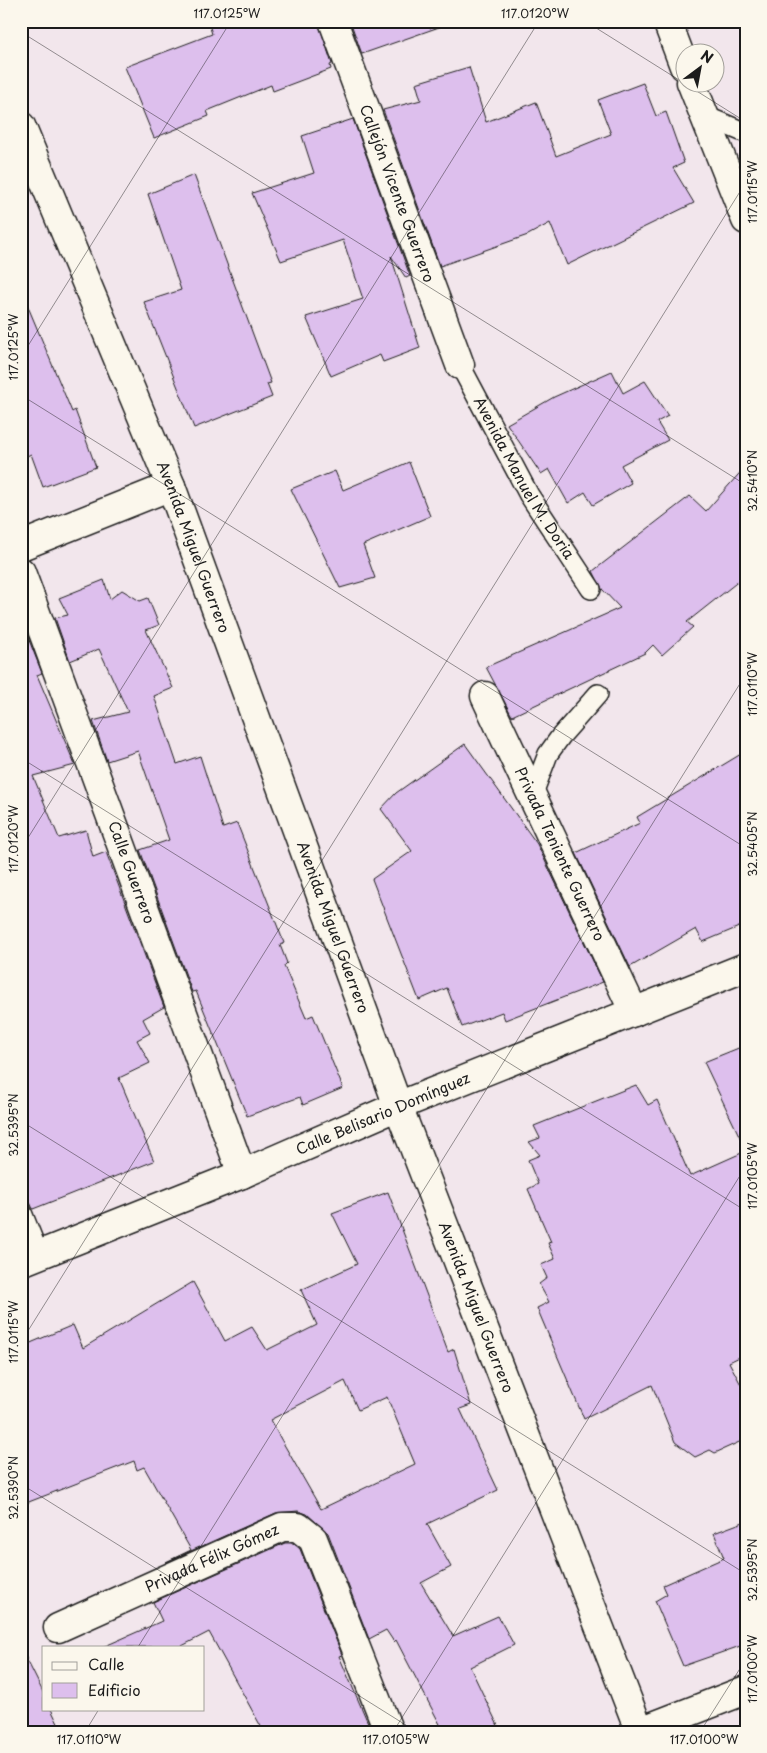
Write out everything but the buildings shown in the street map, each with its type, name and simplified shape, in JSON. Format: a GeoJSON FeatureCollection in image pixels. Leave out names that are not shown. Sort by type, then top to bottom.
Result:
{"type":"FeatureCollection","features":[{"type":"Feature","properties":{"kind":"street","name":"Callejón Vicente Guerrero"},"geometry":{"type":"LineString","coordinates":[[333,21],[460,365]]}},
{"type":"Feature","properties":{"kind":"street"},"geometry":{"type":"LineString","coordinates":[[667,21],[675,42]]}},
{"type":"Feature","properties":{"kind":"street"},"geometry":{"type":"LineString","coordinates":[[695,92],[746,220]]}},
{"type":"Feature","properties":{"kind":"street","name":"Avenida Miguel Guerrero"},"geometry":{"type":"LineString","coordinates":[[21,126],[171,486],[398,1106],[639,1732]]}},
{"type":"Feature","properties":{"kind":"street"},"geometry":{"type":"LineString","coordinates":[[21,546],[171,486]]}},
{"type":"Feature","properties":{"kind":"street","name":"Calle Guerrero"},"geometry":{"type":"LineString","coordinates":[[21,572],[242,1174]]}},
{"type":"Feature","properties":{"kind":"street","name":"Privada Teniente Guerrero"},"geometry":{"type":"LineString","coordinates":[[485,696],[634,1012]]}},
{"type":"Feature","properties":{"kind":"street","name":"Calle Belisario Domínguez"},"geometry":{"type":"LineString","coordinates":[[30,1259],[242,1174],[398,1106],[746,967]]}},
{"type":"Feature","properties":{"kind":"street","name":"Privada Félix Gómez"},"geometry":{"type":"LineString","coordinates":[[58,1628],[282,1527],[298,1527],[313,1538],[389,1732]]}},
{"type":"Feature","properties":{"kind":"street"},"geometry":{"type":"LineString","coordinates":[[639,1732],[746,1690]]}},
{"type":"Feature","properties":{"kind":"lane"},"geometry":{"type":"LineString","coordinates":[[704,116],[746,133]]}},
{"type":"Feature","properties":{"kind":"lane","name":"Avenida Manuel M. Doria"},"geometry":{"type":"LineString","coordinates":[[460,365],[529,494],[591,589]]}},
{"type":"Feature","properties":{"kind":"lane"},"geometry":{"type":"LineString","coordinates":[[532,796],[548,754],[561,736],[598,694]]}},
{"type":"Feature","properties":{"kind":"lane"},"geometry":{"type":"LineString","coordinates":[[21,1210],[30,1259]]}}]}
